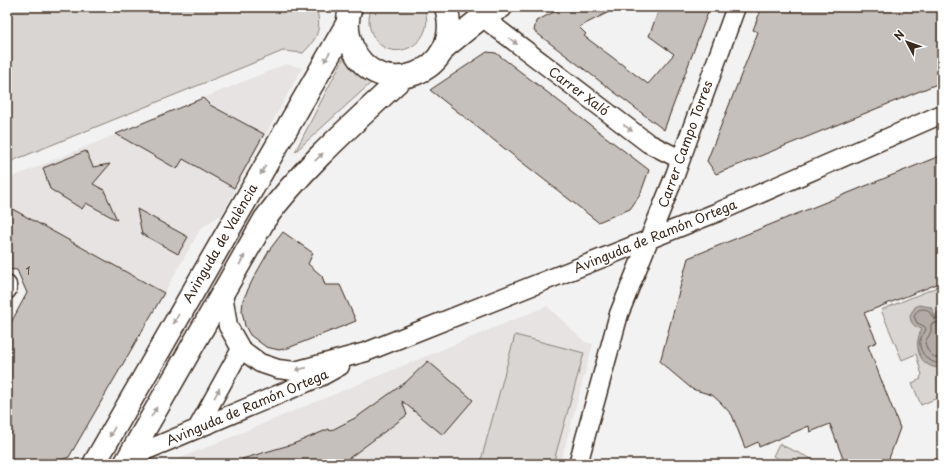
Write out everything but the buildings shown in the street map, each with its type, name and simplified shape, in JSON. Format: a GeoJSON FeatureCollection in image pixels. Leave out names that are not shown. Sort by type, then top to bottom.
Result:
{"type":"FeatureCollection","features":[{"type":"Feature","properties":{"kind":"main road"},"geometry":{"type":"LineString","coordinates":[[349,15],[349,38],[354,52],[363,63],[375,72],[388,76],[403,77],[416,74],[428,68],[438,58],[445,47],[450,33],[450,18],[446,7]]}},
{"type":"Feature","properties":{"kind":"main road"},"geometry":{"type":"LineString","coordinates":[[445,47],[482,17],[501,7]]}},
{"type":"Feature","properties":{"kind":"main road","name":"Avinguda de València"},"geometry":{"type":"LineString","coordinates":[[94,464],[349,15]]}},
{"type":"Feature","properties":{"kind":"main road","name":"Avinguda de València"},"geometry":{"type":"LineString","coordinates":[[126,461],[223,294],[265,218],[304,171],[403,77]]}},
{"type":"Feature","properties":{"kind":"street","name":"Carrer Campo Torres"},"geometry":{"type":"LineString","coordinates":[[578,464],[619,314],[650,239],[736,7]]}},
{"type":"Feature","properties":{"kind":"street","name":"Carrer Xaló"},"geometry":{"type":"LineString","coordinates":[[482,17],[648,143],[680,159]]}},
{"type":"Feature","properties":{"kind":"street","name":"Avinguda de Ramón Ortega"},"geometry":{"type":"LineString","coordinates":[[126,461],[198,427],[322,376],[366,352],[718,212],[942,114]]}},
{"type":"Feature","properties":{"kind":"street","name":"Avinguda de Ramón Ortega"},"geometry":{"type":"LineString","coordinates":[[223,294],[228,326],[242,349],[249,357],[260,364],[278,369],[295,370],[366,352]]}},
{"type":"Feature","properties":{"kind":"street"},"geometry":{"type":"LineString","coordinates":[[198,427],[242,349]]}},
{"type":"Feature","properties":{"kind":"shaded area"},"geometry":{"type":"Polygon","coordinates":[[[7,7],[316,7],[319,21],[315,37],[303,53],[283,51],[7,163],[7,7]]]}},
{"type":"Feature","properties":{"kind":"shaded area"},"geometry":{"type":"Polygon","coordinates":[[[372,7],[424,7],[427,20],[424,32],[418,41],[410,48],[399,50],[389,49],[379,44],[372,34],[369,20],[372,7]]]}},
{"type":"Feature","properties":{"kind":"shaded area"},"geometry":{"type":"Polygon","coordinates":[[[344,57],[355,71],[372,82],[295,152],[344,57]]]}},
{"type":"Feature","properties":{"kind":"shaded area"},"geometry":{"type":"Polygon","coordinates":[[[286,64],[302,68],[222,214],[201,228],[164,293],[7,206],[10,178],[286,64]]]}},
{"type":"Feature","properties":{"kind":"shaded area"},"geometry":{"type":"Polygon","coordinates":[[[942,285],[942,396],[921,405],[912,383],[921,379],[920,377],[922,375],[916,354],[902,360],[881,310],[942,285]]]}},
{"type":"Feature","properties":{"kind":"shaded area"},"geometry":{"type":"Polygon","coordinates":[[[547,306],[585,342],[593,344],[560,464],[166,464],[547,306]]]}},
{"type":"Feature","properties":{"kind":"shaded area"},"geometry":{"type":"Polygon","coordinates":[[[515,335],[584,353],[553,464],[480,464],[515,335]]]}},
{"type":"Feature","properties":{"kind":"shaded area"},"geometry":{"type":"Polygon","coordinates":[[[779,444],[823,464],[789,464],[773,456],[779,444]]]}},
{"type":"Feature","properties":{"kind":"water"},"geometry":{"type":"Polygon","coordinates":[[[919,305],[931,307],[935,316],[934,324],[937,313],[942,309],[942,368],[928,365],[920,355],[918,342],[922,329],[913,324],[910,315],[915,307],[919,305]]]}}]}
